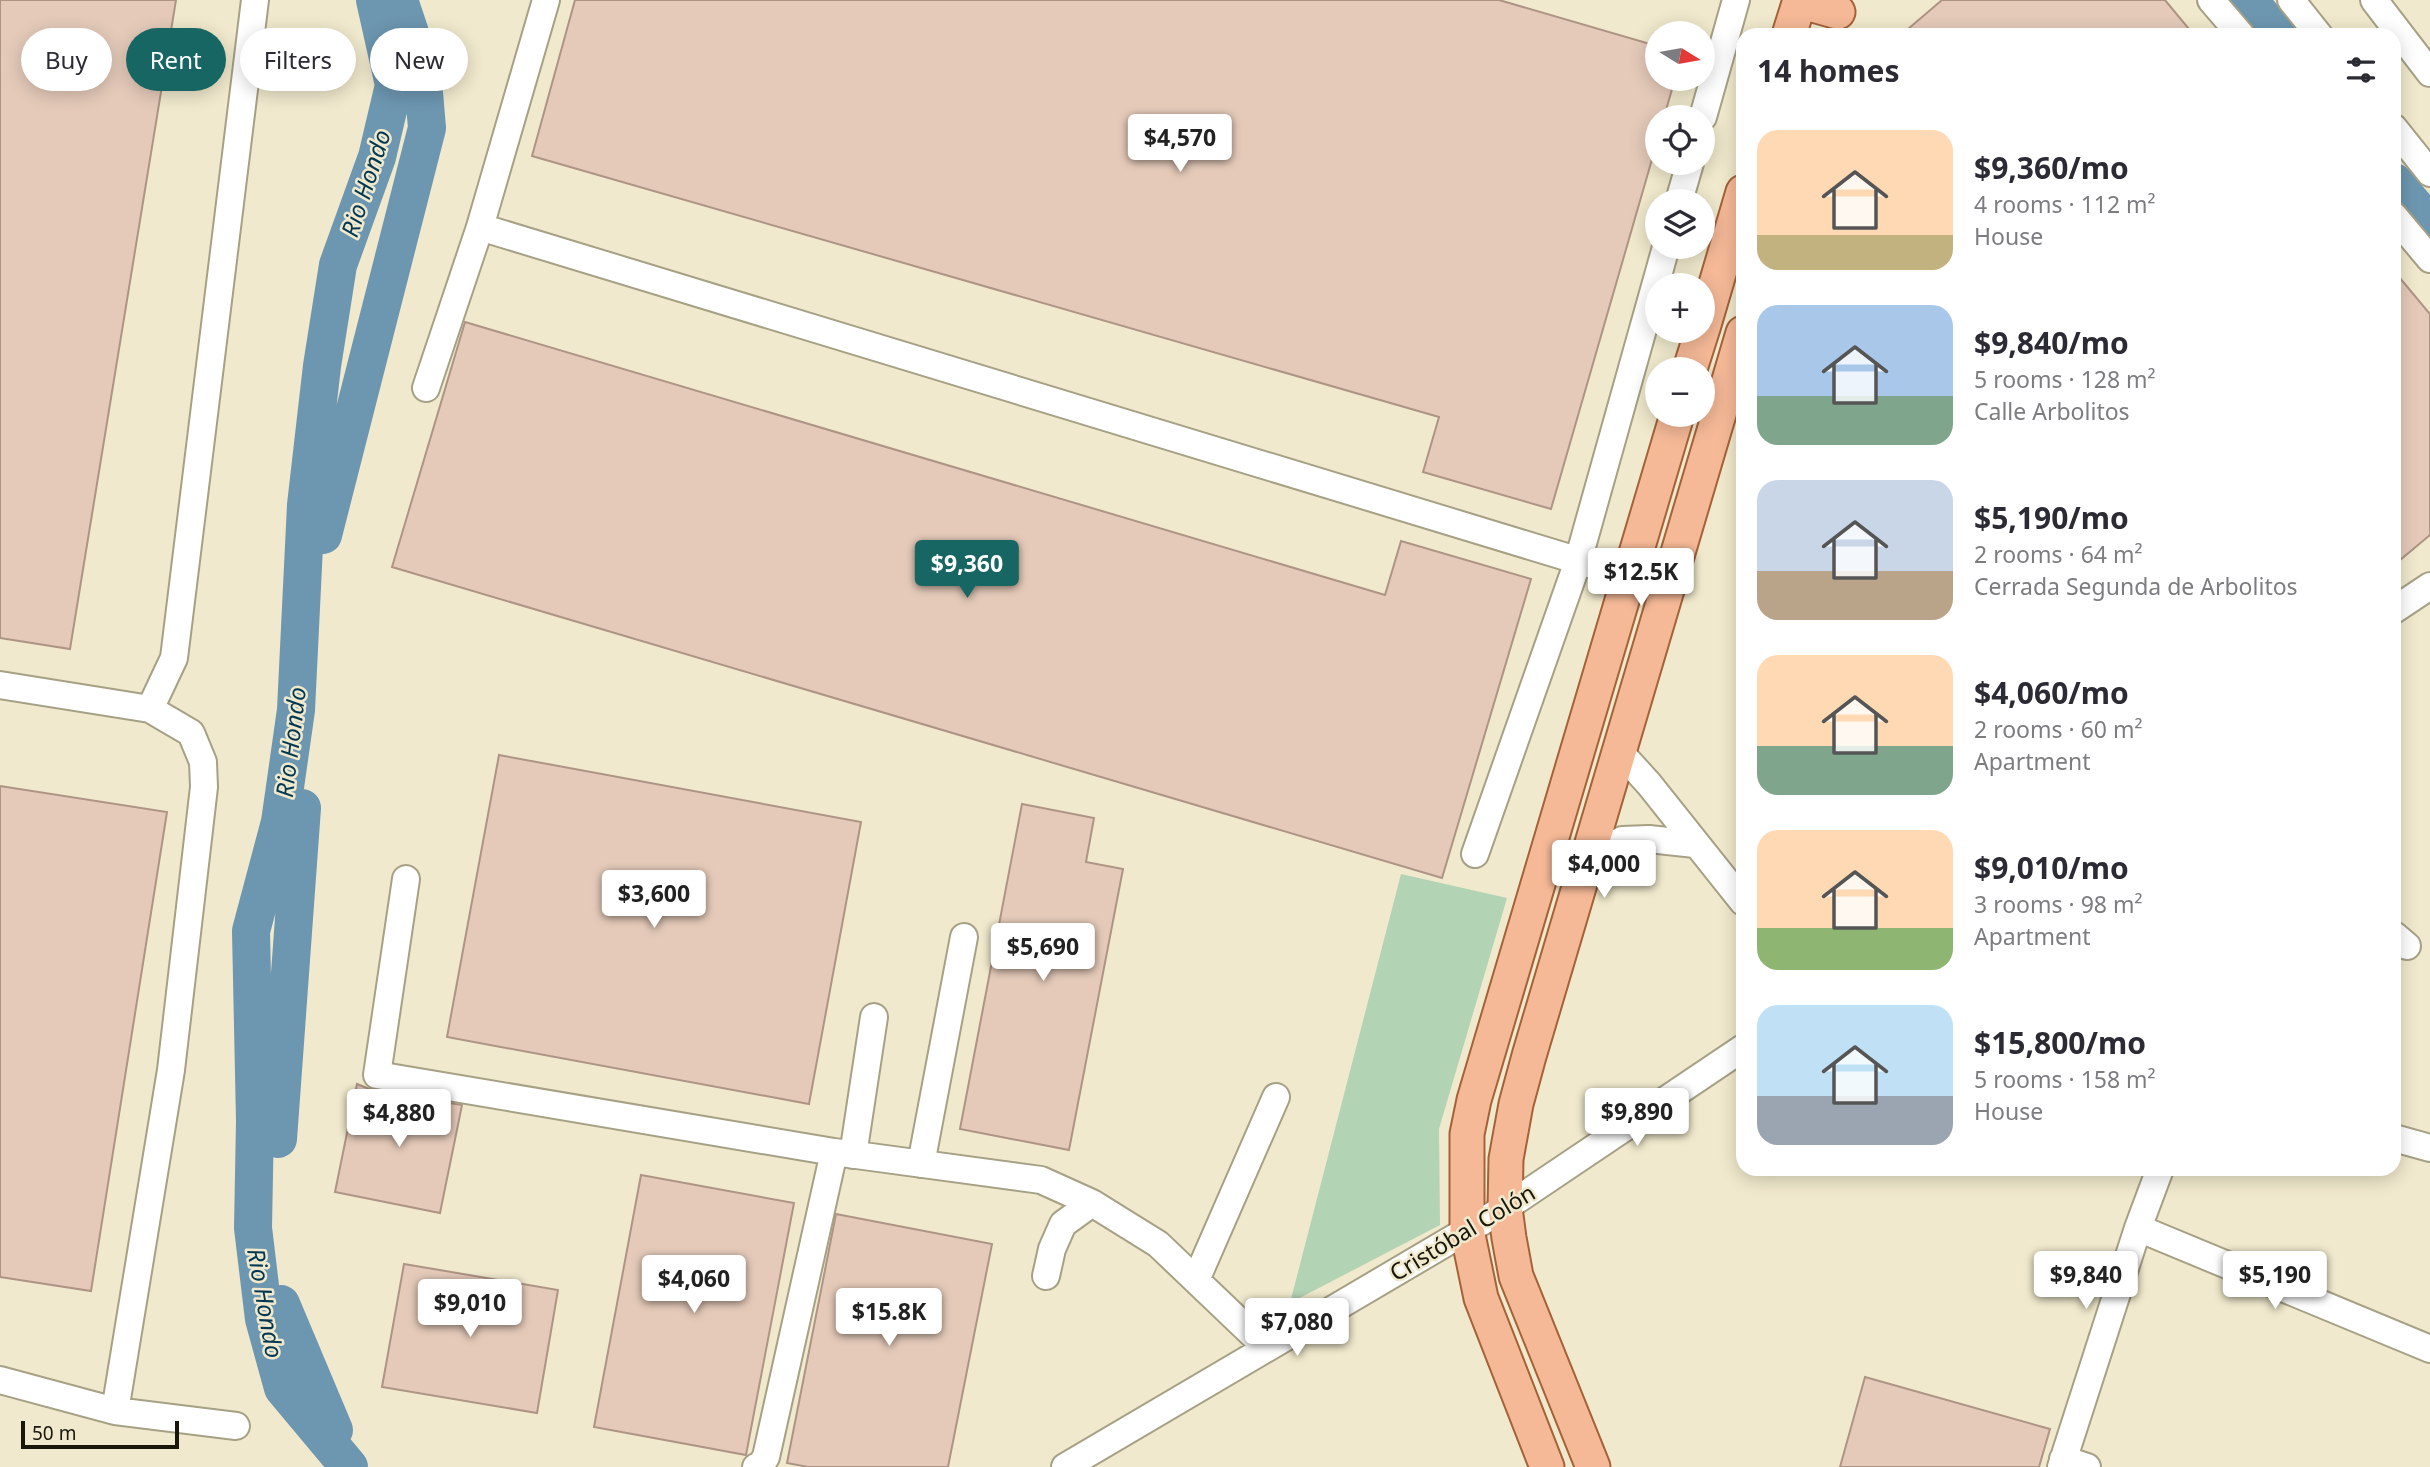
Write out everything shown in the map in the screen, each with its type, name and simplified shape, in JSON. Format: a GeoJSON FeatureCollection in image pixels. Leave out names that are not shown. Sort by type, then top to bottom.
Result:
{"type":"FeatureCollection","features":[{"type":"Feature","properties":{"kind":"main road"},"geometry":{"type":"LineString","coordinates":[[1791,28],[1799,0],[1837,16]]}},
{"type":"Feature","properties":{"kind":"main road"},"geometry":{"type":"LineString","coordinates":[[1715,286],[1736,215]]}},
{"type":"Feature","properties":{"kind":"main road"},"geometry":{"type":"LineString","coordinates":[[1593,1467],[1516,1276],[1505,1208],[1506,1158],[1529,1056],[1736,357]]}},
{"type":"Feature","properties":{"kind":"main road"},"geometry":{"type":"LineString","coordinates":[[1547,1467],[1481,1298],[1468,1230],[1467,1134],[1474,1100],[1673,427]]}},
{"type":"Feature","properties":{"kind":"main road"},"geometry":{"type":"LineString","coordinates":[[1629,576],[1668,587]]}},
{"type":"Feature","properties":{"kind":"main road"},"geometry":{"type":"LineString","coordinates":[[1526,924],[1565,934]]}},
{"type":"Feature","properties":{"kind":"street"},"geometry":{"type":"LineString","coordinates":[[150,709],[174,658],[255,0]]}},
{"type":"Feature","properties":{"kind":"street"},"geometry":{"type":"LineString","coordinates":[[426,388],[480,227],[546,0]]}},
{"type":"Feature","properties":{"kind":"street"},"geometry":{"type":"LineString","coordinates":[[1706,105],[1735,0]]}},
{"type":"Feature","properties":{"kind":"street"},"geometry":{"type":"LineString","coordinates":[[2211,0],[2235,28]]}},
{"type":"Feature","properties":{"kind":"street"},"geometry":{"type":"LineString","coordinates":[[2291,0],[2313,28]]}},
{"type":"Feature","properties":{"kind":"street"},"geometry":{"type":"LineString","coordinates":[[2374,0],[2395,28]]}},
{"type":"Feature","properties":{"kind":"street"},"geometry":{"type":"LineString","coordinates":[[2401,35],[2430,73]]}},
{"type":"Feature","properties":{"kind":"street"},"geometry":{"type":"LineString","coordinates":[[2401,137],[2430,173]]}},
{"type":"Feature","properties":{"kind":"street"},"geometry":{"type":"LineString","coordinates":[[2401,224],[2430,259]]}},
{"type":"Feature","properties":{"kind":"street"},"geometry":{"type":"LineString","coordinates":[[480,227],[1629,576]]}},
{"type":"Feature","properties":{"kind":"street"},"geometry":{"type":"LineString","coordinates":[[1475,854],[1578,561],[1663,259]]}},
{"type":"Feature","properties":{"kind":"street"},"geometry":{"type":"LineString","coordinates":[[2401,605],[2430,586]]}},
{"type":"Feature","properties":{"kind":"street"},"geometry":{"type":"LineString","coordinates":[[0,685],[150,709],[191,733],[203,762],[204,787],[170,1070],[115,1411]]}},
{"type":"Feature","properties":{"kind":"street"},"geometry":{"type":"LineString","coordinates":[[1619,751],[1736,894]]}},
{"type":"Feature","properties":{"kind":"street"},"geometry":{"type":"LineString","coordinates":[[1587,858],[1622,840],[1649,839],[1695,844]]}},
{"type":"Feature","properties":{"kind":"street"},"geometry":{"type":"LineString","coordinates":[[406,879],[377,1075],[844,1154],[1041,1180],[1092,1203],[1158,1244],[1266,1348]]}},
{"type":"Feature","properties":{"kind":"street"},"geometry":{"type":"LineString","coordinates":[[921,1164],[964,937]]}},
{"type":"Feature","properties":{"kind":"street"},"geometry":{"type":"LineString","coordinates":[[756,1467],[760,1466],[766,1457],[844,1154],[874,1017]]}},
{"type":"Feature","properties":{"kind":"street","name":"Cristóbal Colón"},"geometry":{"type":"LineString","coordinates":[[1065,1467],[1505,1208],[1736,1053]]}},
{"type":"Feature","properties":{"kind":"street"},"geometry":{"type":"LineString","coordinates":[[1196,1280],[1276,1097]]}},
{"type":"Feature","properties":{"kind":"street"},"geometry":{"type":"LineString","coordinates":[[2401,1141],[2430,1148]]}},
{"type":"Feature","properties":{"kind":"street"},"geometry":{"type":"LineString","coordinates":[[2070,1464],[2138,1228],[2157,1176]]}},
{"type":"Feature","properties":{"kind":"street"},"geometry":{"type":"LineString","coordinates":[[1046,1276],[1052,1250],[1063,1224],[1092,1203]]}},
{"type":"Feature","properties":{"kind":"street"},"geometry":{"type":"LineString","coordinates":[[2138,1228],[2430,1349]]}},
{"type":"Feature","properties":{"kind":"street"},"geometry":{"type":"LineString","coordinates":[[0,1380],[115,1411],[236,1426]]}},
{"type":"Feature","properties":{"kind":"green space"},"geometry":{"type":"Polygon","coordinates":[[[1401,874],[1507,898],[1439,1129],[1440,1225],[1290,1303],[1401,874]]]}},
{"type":"Feature","properties":{"kind":"building"},"geometry":{"type":"Polygon","coordinates":[[[0,0],[176,0],[171,28],[126,28],[126,91],[161,91],[70,649],[0,638],[0,0]]]}},
{"type":"Feature","properties":{"kind":"building"},"geometry":{"type":"Polygon","coordinates":[[[575,0],[1499,0],[1645,43],[1645,91],[1672,91],[1667,105],[1645,105],[1645,175],[1647,175],[1551,509],[1423,472],[1439,417],[532,156],[575,0]]]}},
{"type":"Feature","properties":{"kind":"building"},"geometry":{"type":"Polygon","coordinates":[[[1942,0],[2165,0],[2188,28],[1909,28],[1942,0]]]}},
{"type":"Feature","properties":{"kind":"building"},"geometry":{"type":"Polygon","coordinates":[[[2401,279],[2430,314],[2430,535],[2401,559],[2401,279]]]}},
{"type":"Feature","properties":{"kind":"building"},"geometry":{"type":"Polygon","coordinates":[[[465,322],[1385,595],[1401,541],[1531,579],[1442,878],[392,567],[465,322]]]}},
{"type":"Feature","properties":{"kind":"building"},"geometry":{"type":"Polygon","coordinates":[[[499,755],[861,822],[809,1104],[447,1037],[499,755]]]}},
{"type":"Feature","properties":{"kind":"building"},"geometry":{"type":"Polygon","coordinates":[[[0,786],[167,812],[91,1291],[0,1277],[0,786]]]}},
{"type":"Feature","properties":{"kind":"building"},"geometry":{"type":"Polygon","coordinates":[[[1022,804],[1094,818],[1086,862],[1123,869],[1069,1150],[960,1129],[1022,804]]]}},
{"type":"Feature","properties":{"kind":"building"},"geometry":{"type":"Polygon","coordinates":[[[357,1084],[374,1091],[462,1105],[440,1213],[335,1192],[357,1084]]]}},
{"type":"Feature","properties":{"kind":"building"},"geometry":{"type":"Polygon","coordinates":[[[641,1175],[794,1203],[746,1455],[594,1427],[641,1175]]]}},
{"type":"Feature","properties":{"kind":"building"},"geometry":{"type":"Polygon","coordinates":[[[836,1214],[992,1244],[948,1467],[808,1467],[787,1463],[836,1214]]]}},
{"type":"Feature","properties":{"kind":"building"},"geometry":{"type":"Polygon","coordinates":[[[404,1264],[558,1290],[537,1413],[382,1387],[404,1264]]]}},
{"type":"Feature","properties":{"kind":"building"},"geometry":{"type":"Polygon","coordinates":[[[1865,1377],[2050,1429],[2039,1467],[1840,1467],[1865,1377]]]}},
{"type":"Feature","properties":{"kind":"waterway","name":"Rio Hondo"},"geometry":{"type":"LineString","coordinates":[[349,1467],[283,1388],[264,1319],[253,1228],[255,1121],[251,931],[280,822],[296,710],[306,505],[322,366],[338,265],[377,157],[394,85],[375,0]]}},
{"type":"Feature","properties":{"kind":"waterway"},"geometry":{"type":"LineString","coordinates":[[323,535],[427,128],[422,69],[399,0]]}},
{"type":"Feature","properties":{"kind":"waterway"},"geometry":{"type":"LineString","coordinates":[[2249,0],[2271,28]]}},
{"type":"Feature","properties":{"kind":"waterway"},"geometry":{"type":"LineString","coordinates":[[2401,190],[2430,224]]}},
{"type":"Feature","properties":{"kind":"waterway"},"geometry":{"type":"LineString","coordinates":[[278,1139],[302,808]]}},
{"type":"Feature","properties":{"kind":"waterway"},"geometry":{"type":"LineString","coordinates":[[281,1304],[334,1430]]}}]}
